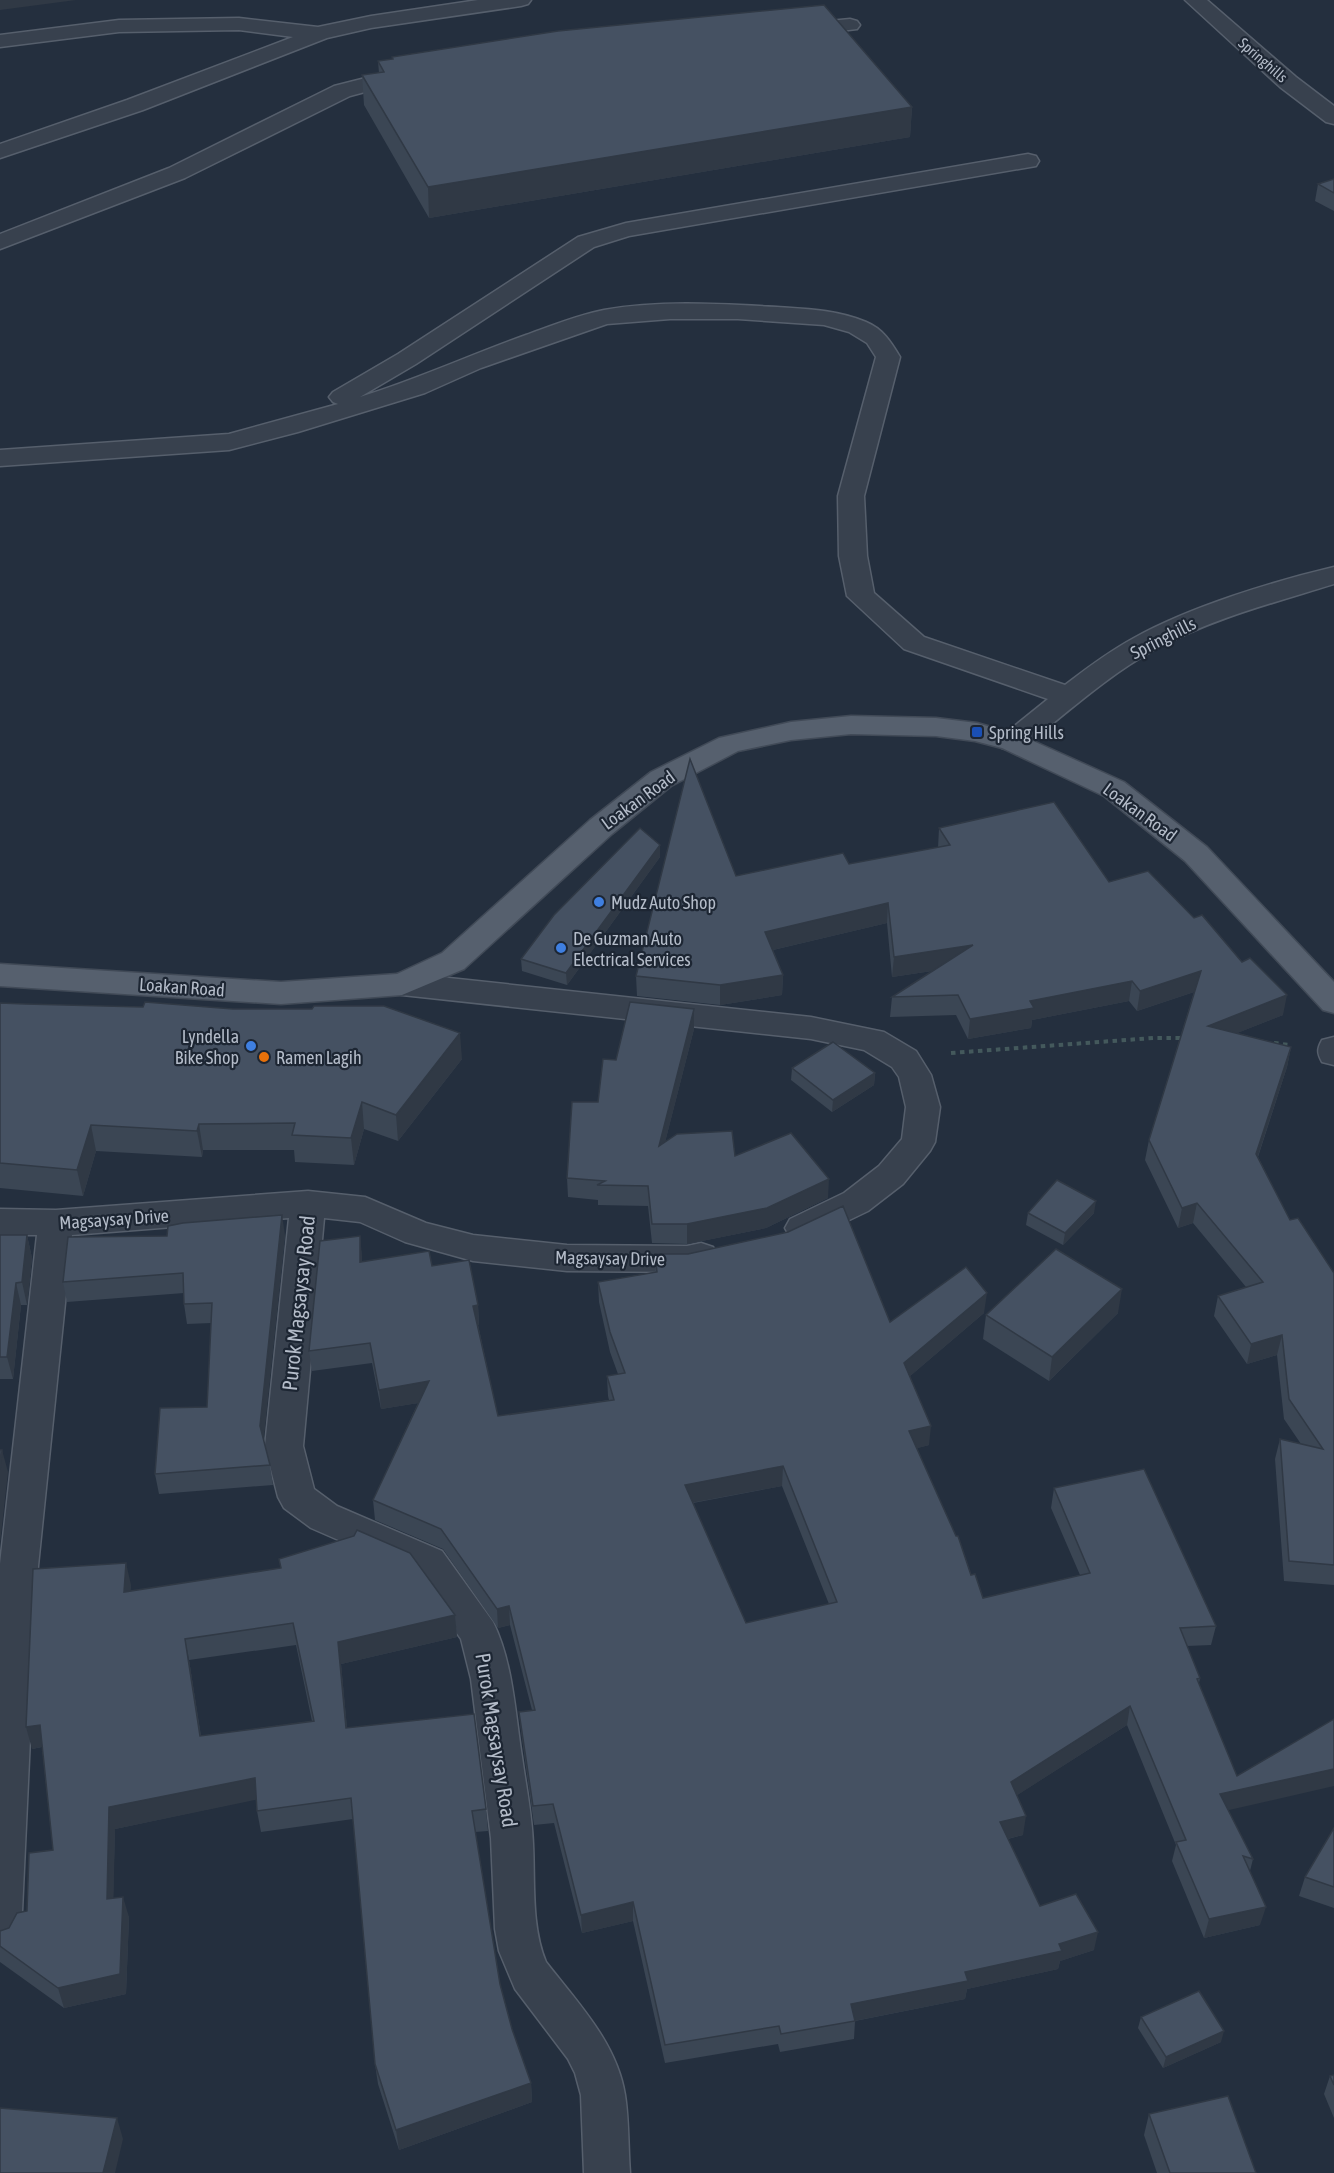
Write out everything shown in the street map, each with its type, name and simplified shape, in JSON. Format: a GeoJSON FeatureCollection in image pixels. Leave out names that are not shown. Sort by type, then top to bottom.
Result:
{"type":"FeatureCollection","features":[{"type":"Feature","properties":{"kind":"main road","name":"Loakan Road"},"geometry":{"type":"LineString","coordinates":[[0,975],[281,993],[402,984],[453,961],[601,827],[661,779],[729,744],[790,731],[851,725],[936,727],[977,732],[1012,741],[1114,789],[1196,854],[1334,1002]]}},
{"type":"Feature","properties":{"kind":"street"},"geometry":{"type":"LineString","coordinates":[[0,151],[135,105],[321,33],[371,22],[521,0]]}},
{"type":"Feature","properties":{"kind":"street","name":"Springhills"},"geometry":{"type":"LineString","coordinates":[[1195,0],[1288,82],[1334,117]]}},
{"type":"Feature","properties":{"kind":"street"},"geometry":{"type":"LineString","coordinates":[[0,41],[119,26],[239,24],[321,33]]}},
{"type":"Feature","properties":{"kind":"street"},"geometry":{"type":"LineString","coordinates":[[780,32],[850,25]]}},
{"type":"Feature","properties":{"kind":"street"},"geometry":{"type":"LineString","coordinates":[[0,242],[177,173],[342,91],[424,69]]}},
{"type":"Feature","properties":{"kind":"street"},"geometry":{"type":"LineString","coordinates":[[229,442],[333,402],[407,359],[586,242],[626,230],[1028,161]]}},
{"type":"Feature","properties":{"kind":"street"},"geometry":{"type":"LineString","coordinates":[[0,458],[229,442],[290,427],[416,388],[472,363],[556,332],[606,317],[670,312],[738,312],[825,318],[858,327],[876,338],[888,357],[851,496],[853,556],[861,596],[914,643],[1071,697]]}},
{"type":"Feature","properties":{"kind":"street","name":"Springhills"},"geometry":{"type":"LineString","coordinates":[[1012,741],[1119,661],[1159,636],[1202,618],[1334,574]]}},
{"type":"Feature","properties":{"kind":"street"},"geometry":{"type":"LineString","coordinates":[[402,984],[811,1028],[873,1040],[904,1059],[915,1075],[923,1107],[918,1142],[891,1175],[856,1202],[775,1241]]}},
{"type":"Feature","properties":{"kind":"street","name":"Magsaysay Drive"},"geometry":{"type":"LineString","coordinates":[[0,1222],[56,1223],[308,1204],[365,1210],[417,1233],[473,1248],[567,1258],[687,1259],[731,1250]]}},
{"type":"Feature","properties":{"kind":"street","name":"Purok Magsaysay Road"},"geometry":{"type":"LineString","coordinates":[[308,1204],[284,1446],[297,1497],[324,1517],[428,1562],[479,1634],[491,1679],[512,1838],[516,1929],[520,1952],[530,1975],[583,2044],[596,2067],[603,2095],[607,2173]]}},
{"type":"Feature","properties":{"kind":"street"},"geometry":{"type":"LineString","coordinates":[[0,1933],[19,1566],[56,1223]]}},
{"type":"Feature","properties":{"kind":"path"},"geometry":{"type":"LineString","coordinates":[[952,1053],[1153,1038],[1189,1038]]}},
{"type":"Feature","properties":{"kind":"path"},"geometry":{"type":"LineString","coordinates":[[1268,1042],[1334,1050]]}},
{"type":"Feature","properties":{"kind":"building"},"geometry":{"type":"Polygon","coordinates":[[[824,5],[912,107],[428,187],[362,75],[384,72],[378,61],[393,59],[392,57],[558,31],[824,5]]]}},
{"type":"Feature","properties":{"kind":"building"},"geometry":{"type":"Polygon","coordinates":[[[1334,179],[1334,193],[1318,184],[1334,179]]]}},
{"type":"Feature","properties":{"kind":"building"},"geometry":{"type":"Polygon","coordinates":[[[690,759],[736,876],[843,853],[849,864],[950,845],[939,828],[1054,802],[1109,882],[1148,871],[1194,918],[1202,915],[1242,962],[1250,958],[1287,995],[1208,1026],[1291,1047],[1256,1154],[1290,1220],[1298,1218],[1334,1273],[1334,1565],[1289,1561],[1280,1439],[1323,1449],[1289,1399],[1282,1335],[1251,1344],[1218,1296],[1263,1282],[1197,1203],[1182,1208],[1149,1140],[1201,971],[1140,991],[1132,981],[1030,1001],[1034,1008],[970,1019],[958,995],[892,997],[973,945],[894,957],[888,903],[765,932],[783,975],[720,985],[636,976],[690,759]]]}},
{"type":"Feature","properties":{"kind":"building"},"geometry":{"type":"Polygon","coordinates":[[[640,828],[660,845],[566,973],[521,959],[554,915],[640,828]]]}},
{"type":"Feature","properties":{"kind":"building"},"geometry":{"type":"Polygon","coordinates":[[[145,1002],[233,1009],[384,1006],[460,1033],[396,1115],[362,1102],[351,1138],[292,1135],[295,1123],[199,1124],[197,1131],[91,1125],[77,1170],[0,1163],[0,1003],[143,1007],[145,1002]]]}},
{"type":"Feature","properties":{"kind":"building"},"geometry":{"type":"Polygon","coordinates":[[[630,1002],[694,1009],[659,1146],[677,1134],[732,1131],[735,1156],[791,1133],[829,1179],[767,1208],[687,1224],[652,1224],[648,1186],[597,1185],[605,1181],[567,1178],[572,1102],[598,1102],[603,1059],[616,1060],[630,1002]]]}},
{"type":"Feature","properties":{"kind":"building"},"geometry":{"type":"Polygon","coordinates":[[[833,1042],[875,1073],[833,1100],[792,1068],[833,1042]]]}},
{"type":"Feature","properties":{"kind":"building"},"geometry":{"type":"Polygon","coordinates":[[[1057,1180],[1096,1201],[1065,1233],[1028,1213],[1057,1180]]]}},
{"type":"Feature","properties":{"kind":"building"},"geometry":{"type":"Polygon","coordinates":[[[843,1206],[890,1322],[966,1267],[987,1293],[904,1363],[931,1426],[909,1431],[956,1536],[958,1536],[971,1575],[975,1574],[983,1598],[1090,1573],[1054,1488],[1144,1469],[1216,1626],[1180,1628],[1200,1678],[1197,1679],[1237,1776],[1334,1719],[1334,1769],[1220,1794],[1253,1859],[1243,1856],[1266,1907],[1209,1919],[1176,1842],[1186,1840],[1130,1706],[1011,1782],[1026,1816],[1000,1822],[1040,1906],[1076,1894],[1098,1932],[1059,1944],[1062,1951],[965,1972],[968,1981],[851,2004],[855,2021],[781,2034],[779,2026],[665,2045],[633,1902],[581,1915],[553,1804],[533,1806],[519,1712],[535,1710],[509,1606],[497,1609],[441,1529],[373,1500],[429,1381],[379,1390],[370,1343],[309,1351],[320,1241],[360,1236],[360,1262],[429,1251],[432,1266],[469,1260],[478,1305],[473,1306],[498,1416],[614,1400],[607,1376],[625,1373],[610,1332],[598,1282],[657,1272],[655,1254],[688,1254],[788,1232],[843,1206]],[[783,1466],[685,1485],[746,1623],[837,1602],[783,1466]]]}},
{"type":"Feature","properties":{"kind":"building"},"geometry":{"type":"Polygon","coordinates":[[[282,1215],[260,1426],[270,1465],[155,1474],[160,1408],[207,1407],[212,1303],[184,1304],[183,1273],[63,1282],[68,1237],[167,1236],[168,1226],[183,1223],[282,1215]]]}},
{"type":"Feature","properties":{"kind":"building"},"geometry":{"type":"Polygon","coordinates":[[[0,1235],[27,1235],[22,1282],[16,1283],[7,1357],[0,1357],[0,1235]]]}},
{"type":"Feature","properties":{"kind":"building"},"geometry":{"type":"Polygon","coordinates":[[[1056,1249],[1122,1289],[1052,1357],[986,1315],[1056,1249]]]}},
{"type":"Feature","properties":{"kind":"building"},"geometry":{"type":"Polygon","coordinates":[[[357,1530],[410,1553],[455,1615],[338,1642],[346,1728],[474,1714],[486,1809],[472,1811],[500,1984],[512,2029],[531,2083],[396,2130],[375,2064],[351,1798],[257,1811],[255,1778],[109,1807],[107,1899],[123,1897],[120,1974],[58,1988],[0,1946],[0,1931],[9,1928],[17,1913],[27,1911],[29,1853],[53,1850],[40,1725],[26,1727],[33,1569],[126,1563],[124,1592],[281,1568],[279,1559],[354,1536],[357,1530]],[[293,1623],[185,1639],[200,1736],[314,1721],[293,1623]]]}},
{"type":"Feature","properties":{"kind":"building"},"geometry":{"type":"Polygon","coordinates":[[[1334,1828],[1334,1887],[1305,1877],[1334,1828]]]}},
{"type":"Feature","properties":{"kind":"building"},"geometry":{"type":"Polygon","coordinates":[[[1199,1991],[1224,2031],[1166,2057],[1141,2017],[1199,1991]]]}},
{"type":"Feature","properties":{"kind":"building"},"geometry":{"type":"Polygon","coordinates":[[[1228,2096],[1256,2173],[1170,2173],[1149,2114],[1228,2096]]]}},
{"type":"Feature","properties":{"kind":"building"},"geometry":{"type":"Polygon","coordinates":[[[0,2108],[117,2118],[103,2173],[0,2173],[0,2108]]]}},
{"type":"Feature","properties":{"kind":"place","name":"Spring Hills"},"geometry":{"type":"Point","coordinates":[977,732]}},
{"type":"Feature","properties":{"kind":"place","name":"Mudz Auto Shop"},"geometry":{"type":"Point","coordinates":[599,902]}},
{"type":"Feature","properties":{"kind":"place","name":"De Guzman Auto Electrical Services"},"geometry":{"type":"Point","coordinates":[561,948]}},
{"type":"Feature","properties":{"kind":"place","name":"Lyndella Bike Shop"},"geometry":{"type":"Point","coordinates":[251,1046]}},
{"type":"Feature","properties":{"kind":"place","name":"Ramen Lagih"},"geometry":{"type":"Point","coordinates":[264,1057]}}]}
